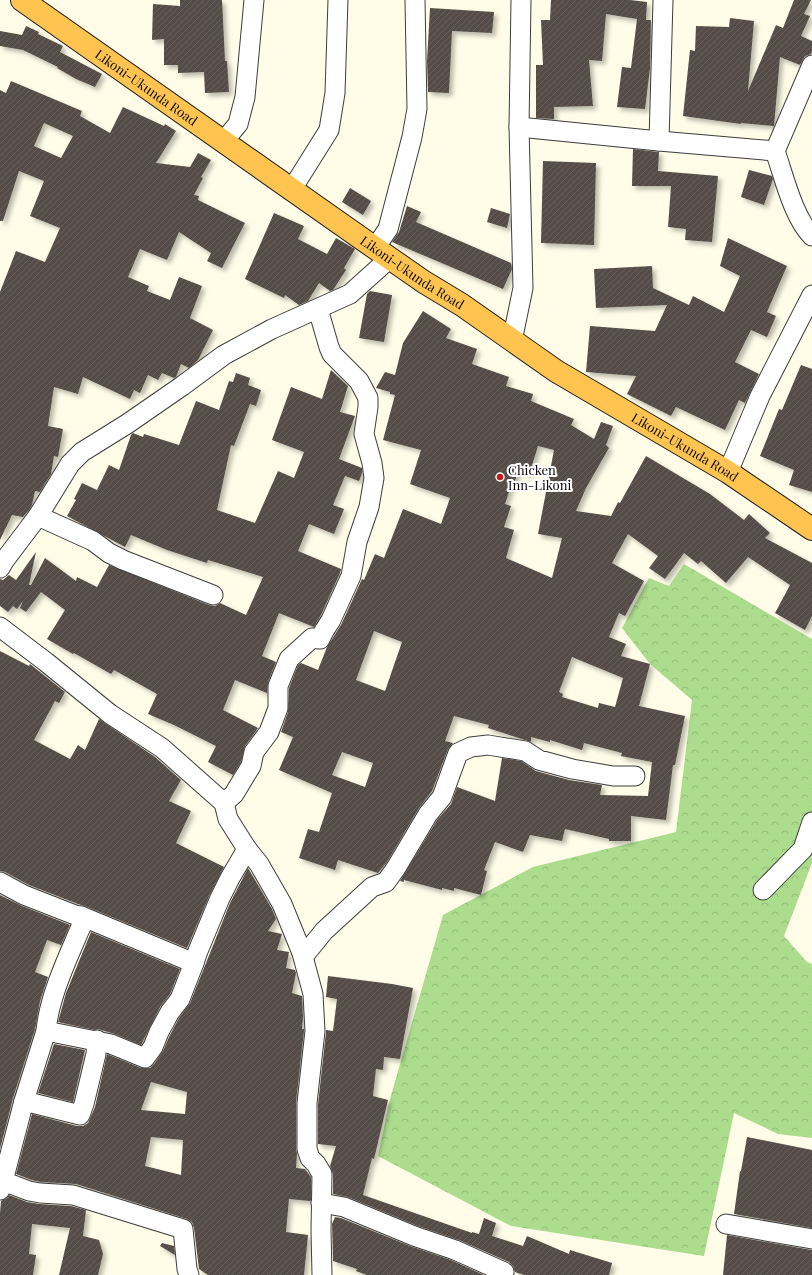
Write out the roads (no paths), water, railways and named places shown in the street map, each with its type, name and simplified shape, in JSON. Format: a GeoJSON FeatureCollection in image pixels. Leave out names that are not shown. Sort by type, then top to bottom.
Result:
{"type":"FeatureCollection","features":[{"type":"Feature","properties":{"kind":"highway","name":"Likoni-Ukunda Road"},"geometry":{"type":"LineString","coordinates":[[22,0],[424,282],[462,305],[556,371],[728,472],[812,529]]}},
{"type":"Feature","properties":{"kind":"street"},"geometry":{"type":"LineString","coordinates":[[223,142],[238,124],[245,97],[254,0]]}},
{"type":"Feature","properties":{"kind":"street"},"geometry":{"type":"LineString","coordinates":[[292,190],[329,130],[335,93],[338,0]]}},
{"type":"Feature","properties":{"kind":"street"},"geometry":{"type":"LineString","coordinates":[[0,568],[38,516],[70,464],[82,452],[127,424],[224,355],[272,329],[350,294],[383,253],[412,137],[417,109],[415,0]]}},
{"type":"Feature","properties":{"kind":"street"},"geometry":{"type":"LineString","coordinates":[[512,341],[523,288],[519,127],[521,0]]}},
{"type":"Feature","properties":{"kind":"street"},"geometry":{"type":"LineString","coordinates":[[659,141],[663,0]]}},
{"type":"Feature","properties":{"kind":"street"},"geometry":{"type":"LineString","coordinates":[[812,65],[774,151],[798,216],[807,231],[812,236]]}},
{"type":"Feature","properties":{"kind":"street"},"geometry":{"type":"LineString","coordinates":[[519,127],[774,151]]}},
{"type":"Feature","properties":{"kind":"street"},"geometry":{"type":"LineString","coordinates":[[728,472],[760,396],[812,295]]}},
{"type":"Feature","properties":{"kind":"street"},"geometry":{"type":"LineString","coordinates":[[224,803],[234,794],[251,766],[254,752],[269,732],[278,708],[278,686],[290,659],[312,638],[320,639],[331,620],[351,576],[357,542],[370,507],[374,478],[372,463],[364,434],[368,398],[359,381],[332,354],[318,308]]}},
{"type":"Feature","properties":{"kind":"street"},"geometry":{"type":"LineString","coordinates":[[38,516],[93,541],[109,553],[123,560],[213,594]]}},
{"type":"Feature","properties":{"kind":"street"},"geometry":{"type":"LineString","coordinates":[[0,627],[110,714],[162,748],[224,803],[228,818],[247,849],[259,864],[282,904],[302,953],[313,994],[315,1031],[307,1103],[307,1149],[310,1158],[322,1174],[322,1275]]}},
{"type":"Feature","properties":{"kind":"street"},"geometry":{"type":"LineString","coordinates":[[302,953],[307,952],[324,931],[372,887],[386,882],[428,814],[442,797],[458,753],[463,750],[471,747],[488,745],[525,751],[540,760],[572,768],[614,776],[635,776]]}},
{"type":"Feature","properties":{"kind":"street"},"geometry":{"type":"LineString","coordinates":[[763,890],[803,849],[812,822]]}},
{"type":"Feature","properties":{"kind":"street"},"geometry":{"type":"LineString","coordinates":[[46,1031],[97,1040],[145,1058],[154,1047],[159,1032],[170,1012],[180,999],[220,898],[247,849]]}},
{"type":"Feature","properties":{"kind":"street"},"geometry":{"type":"LineString","coordinates":[[0,882],[24,895],[81,916],[194,963]]}},
{"type":"Feature","properties":{"kind":"street"},"geometry":{"type":"LineString","coordinates":[[81,916],[83,922],[67,959],[53,1000],[46,1031],[24,1101],[2,1185],[40,1193],[73,1195],[183,1228],[187,1269],[189,1275]]}},
{"type":"Feature","properties":{"kind":"street"},"geometry":{"type":"LineString","coordinates":[[24,1101],[80,1115],[96,1054],[97,1040]]}},
{"type":"Feature","properties":{"kind":"street"},"geometry":{"type":"LineString","coordinates":[[321,1203],[344,1208],[414,1236],[455,1250],[508,1274]]}},
{"type":"Feature","properties":{"kind":"street"},"geometry":{"type":"LineString","coordinates":[[726,1224],[812,1239]]}},
{"type":"Feature","properties":{"kind":"place","name":"Chicken Inn-Likoni"},"geometry":{"type":"Point","coordinates":[500,477]}}]}
